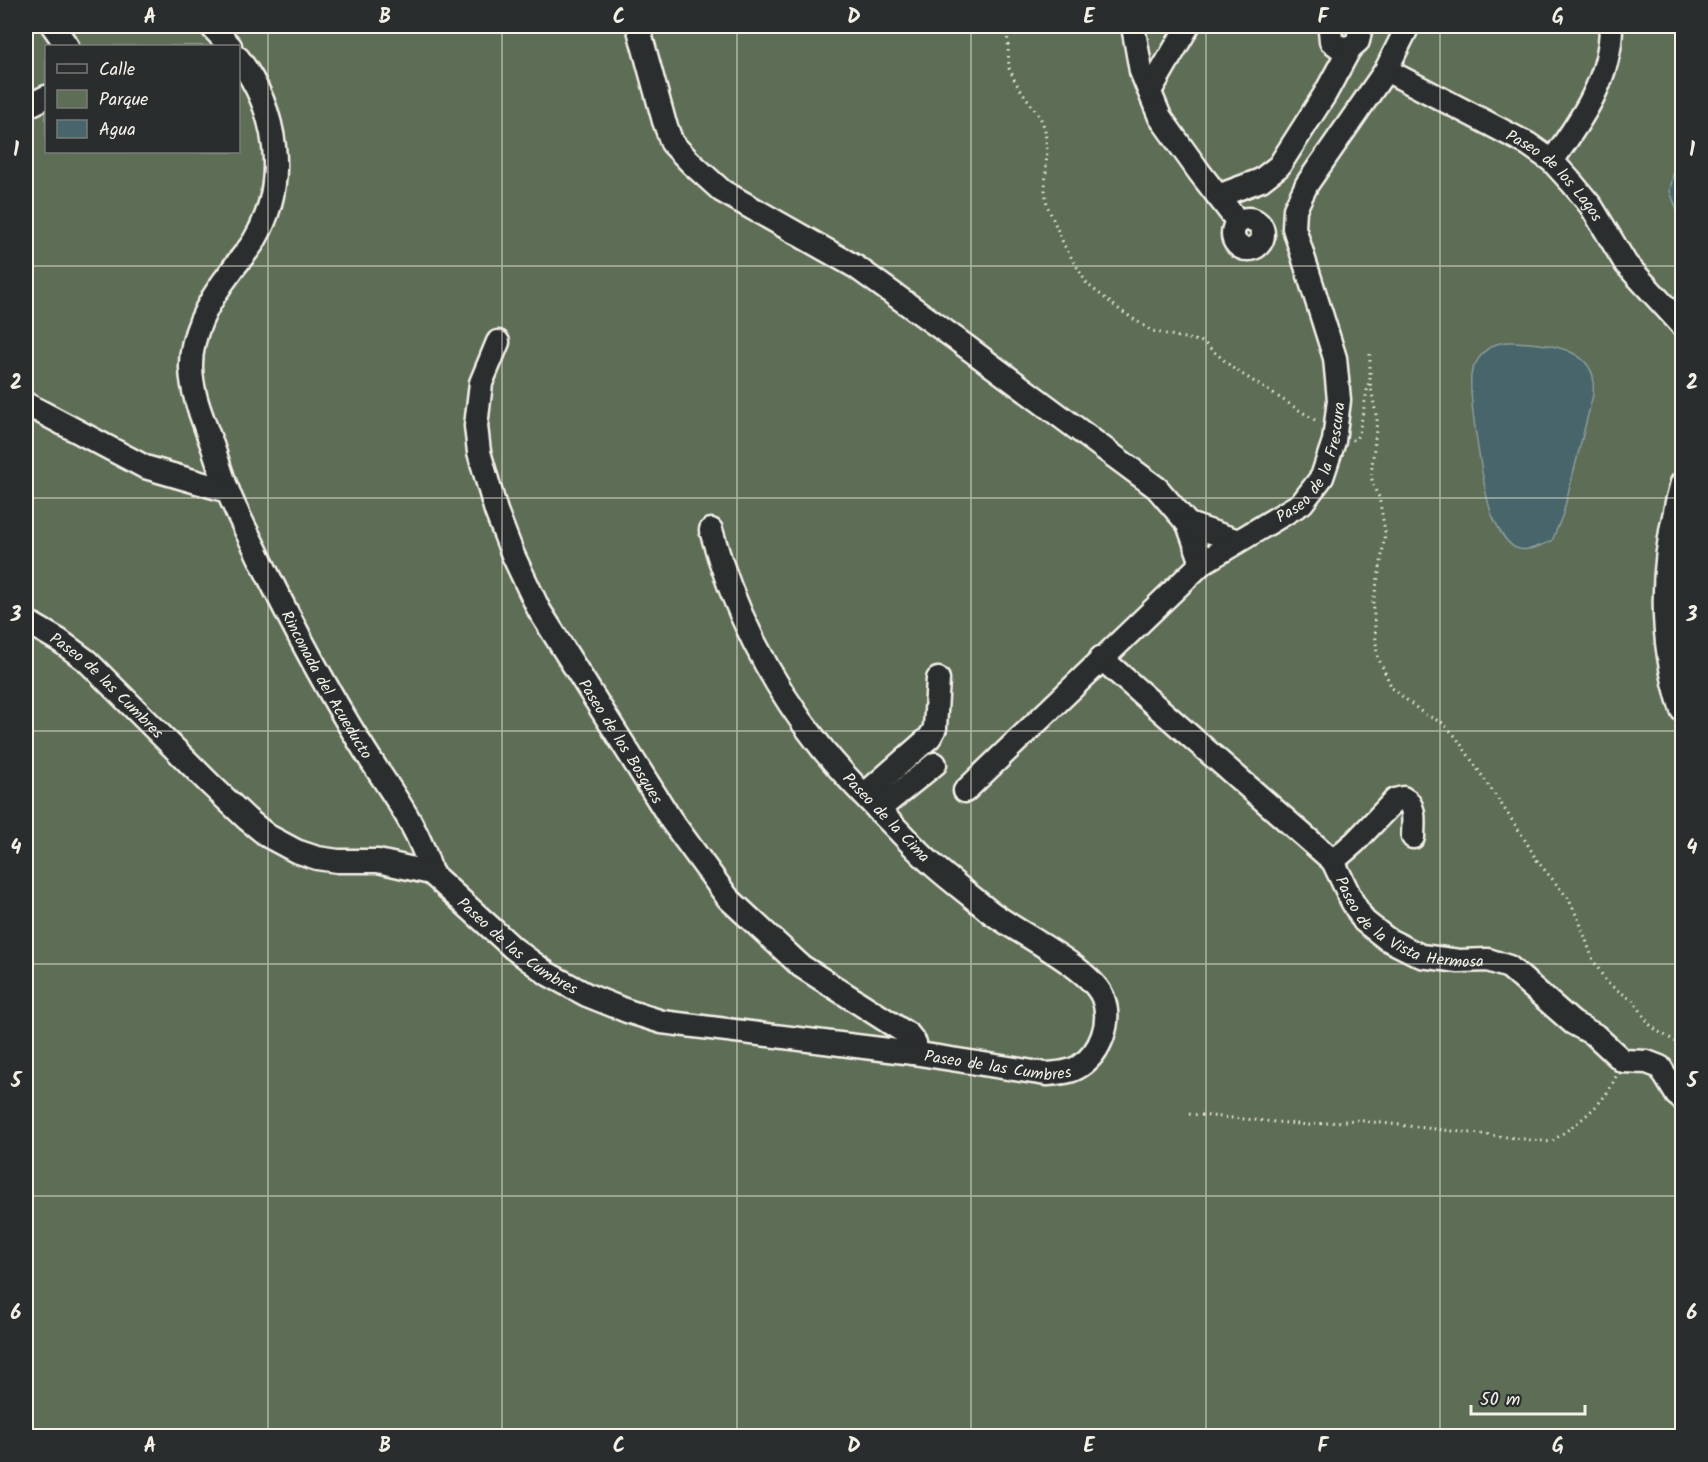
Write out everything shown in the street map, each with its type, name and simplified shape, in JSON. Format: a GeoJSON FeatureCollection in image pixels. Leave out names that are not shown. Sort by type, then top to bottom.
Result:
{"type":"FeatureCollection","features":[{"type":"Feature","properties":{"kind":"street"},"geometry":{"type":"LineString","coordinates":[[52,26],[68,45]]}},
{"type":"Feature","properties":{"kind":"street"},"geometry":{"type":"LineString","coordinates":[[69,26],[69,45]]}},
{"type":"Feature","properties":{"kind":"street"},"geometry":{"type":"LineString","coordinates":[[211,26],[229,45]]}},
{"type":"Feature","properties":{"kind":"street"},"geometry":{"type":"LineString","coordinates":[[638,26],[672,143],[714,184],[722,191],[856,267],[1156,488],[1188,524],[1202,563]]}},
{"type":"Feature","properties":{"kind":"street"},"geometry":{"type":"LineString","coordinates":[[1133,26],[1141,71],[1160,117],[1238,222]]}},
{"type":"Feature","properties":{"kind":"street"},"geometry":{"type":"LineString","coordinates":[[1150,91],[1188,26]]}},
{"type":"Feature","properties":{"kind":"street"},"geometry":{"type":"LineString","coordinates":[[1333,26],[1330,30],[1331,40],[1339,48],[1350,48]]}},
{"type":"Feature","properties":{"kind":"street"},"geometry":{"type":"LineString","coordinates":[[1218,196],[1261,180],[1279,166],[1325,94],[1350,48],[1358,41],[1360,31],[1358,26]]}},
{"type":"Feature","properties":{"kind":"street","name":"Paseo de la Frescura"},"geometry":{"type":"LineString","coordinates":[[965,790],[1202,563],[1302,503],[1322,477],[1335,435],[1339,400],[1335,358],[1294,228],[1295,209],[1307,184],[1386,70],[1408,26]]}},
{"type":"Feature","properties":{"kind":"street"},"geometry":{"type":"LineString","coordinates":[[1552,162],[1578,126],[1601,80],[1607,59],[1611,26]]}},
{"type":"Feature","properties":{"kind":"street","name":"Rinconada del Acueducto"},"geometry":{"type":"LineString","coordinates":[[240,60],[248,70],[264,102],[273,129],[276,168],[270,205],[255,241],[210,300],[197,335],[191,366],[195,399],[228,491],[312,663],[362,747],[407,816],[425,849],[431,873]]}},
{"type":"Feature","properties":{"kind":"street","name":"Paseo de los Lagos"},"geometry":{"type":"LineString","coordinates":[[1386,70],[1528,144],[1552,162],[1591,206],[1626,264],[1683,325]]}},
{"type":"Feature","properties":{"kind":"street"},"geometry":{"type":"LineString","coordinates":[[26,107],[45,98]]}},
{"type":"Feature","properties":{"kind":"street","name":"Paseo de los Bosques"},"geometry":{"type":"LineString","coordinates":[[498,342],[481,383],[476,426],[478,452],[496,511],[513,555],[539,610],[671,820],[728,898],[801,966],[909,1035],[915,1043],[913,1053]]}},
{"type":"Feature","properties":{"kind":"street"},"geometry":{"type":"LineString","coordinates":[[26,404],[145,466],[228,491]]}},
{"type":"Feature","properties":{"kind":"street"},"geometry":{"type":"LineString","coordinates":[[1683,483],[1672,523],[1664,589],[1665,631],[1683,710]]}},
{"type":"Feature","properties":{"kind":"street"},"geometry":{"type":"LineString","coordinates":[[1188,524],[1238,541]]}},
{"type":"Feature","properties":{"kind":"street","name":"Paseo de la Cima"},"geometry":{"type":"LineString","coordinates":[[711,530],[734,600],[758,650],[817,743],[932,864],[996,916],[1077,967],[1094,983],[1103,996],[1106,1023],[1102,1038],[1094,1052]]}},
{"type":"Feature","properties":{"kind":"street","name":"Paseo de las Cumbres"},"geometry":{"type":"LineString","coordinates":[[26,621],[60,641],[87,661],[210,784],[268,836],[296,851],[317,858],[338,861],[378,861],[431,873],[513,948],[548,974],[588,995],[627,1011],[673,1023],[913,1053],[1046,1074],[1065,1073],[1081,1066],[1094,1052]]}},
{"type":"Feature","properties":{"kind":"street","name":"Paseo de la Vista Hermosa"},"geometry":{"type":"LineString","coordinates":[[1101,658],[1333,861],[1364,921],[1387,939],[1421,956],[1459,961],[1488,960],[1509,967],[1573,1023],[1595,1035],[1623,1061]]}},
{"type":"Feature","properties":{"kind":"street"},"geometry":{"type":"LineString","coordinates":[[871,802],[930,738],[935,728],[938,678]]}},
{"type":"Feature","properties":{"kind":"street"},"geometry":{"type":"LineString","coordinates":[[871,802],[935,764]]}},
{"type":"Feature","properties":{"kind":"street"},"geometry":{"type":"LineString","coordinates":[[1333,861],[1395,800],[1403,798],[1410,801],[1413,808],[1413,837]]}},
{"type":"Feature","properties":{"kind":"street"},"geometry":{"type":"LineString","coordinates":[[1623,1061],[1647,1062],[1660,1067],[1677,1095],[1683,1099]]}},
{"type":"Feature","properties":{"kind":"path"},"geometry":{"type":"LineString","coordinates":[[1007,26],[1009,68],[1045,129],[1047,205],[1064,245],[1087,284],[1152,331],[1203,342],[1234,369],[1313,418],[1335,435],[1348,441],[1355,440],[1359,434],[1370,375]]}},
{"type":"Feature","properties":{"kind":"path"},"geometry":{"type":"LineString","coordinates":[[1370,354],[1370,375],[1377,420],[1371,476],[1379,497],[1385,531],[1382,563],[1373,602],[1377,655],[1392,688],[1424,714],[1443,723],[1456,737],[1538,862],[1568,898],[1593,960],[1607,983],[1635,1002],[1650,1024],[1659,1032],[1683,1045]]}},
{"type":"Feature","properties":{"kind":"path"},"geometry":{"type":"LineString","coordinates":[[1189,1114],[1309,1125],[1355,1119],[1551,1142],[1595,1108],[1611,1090],[1623,1061]]}},
{"type":"Feature","properties":{"kind":"green space"},"geometry":{"type":"Polygon","coordinates":[[[26,26],[1682,26],[1682,1436],[26,1436],[26,26]]]}},
{"type":"Feature","properties":{"kind":"water"},"geometry":{"type":"Polygon","coordinates":[[[1682,141],[1682,224],[1670,191],[1678,147],[1682,141]]]}},
{"type":"Feature","properties":{"kind":"water"},"geometry":{"type":"Polygon","coordinates":[[[1532,343],[1570,351],[1588,365],[1593,376],[1593,395],[1563,514],[1552,541],[1525,550],[1516,548],[1508,542],[1492,515],[1481,466],[1472,398],[1472,371],[1478,359],[1496,344],[1532,343]]]}}]}
